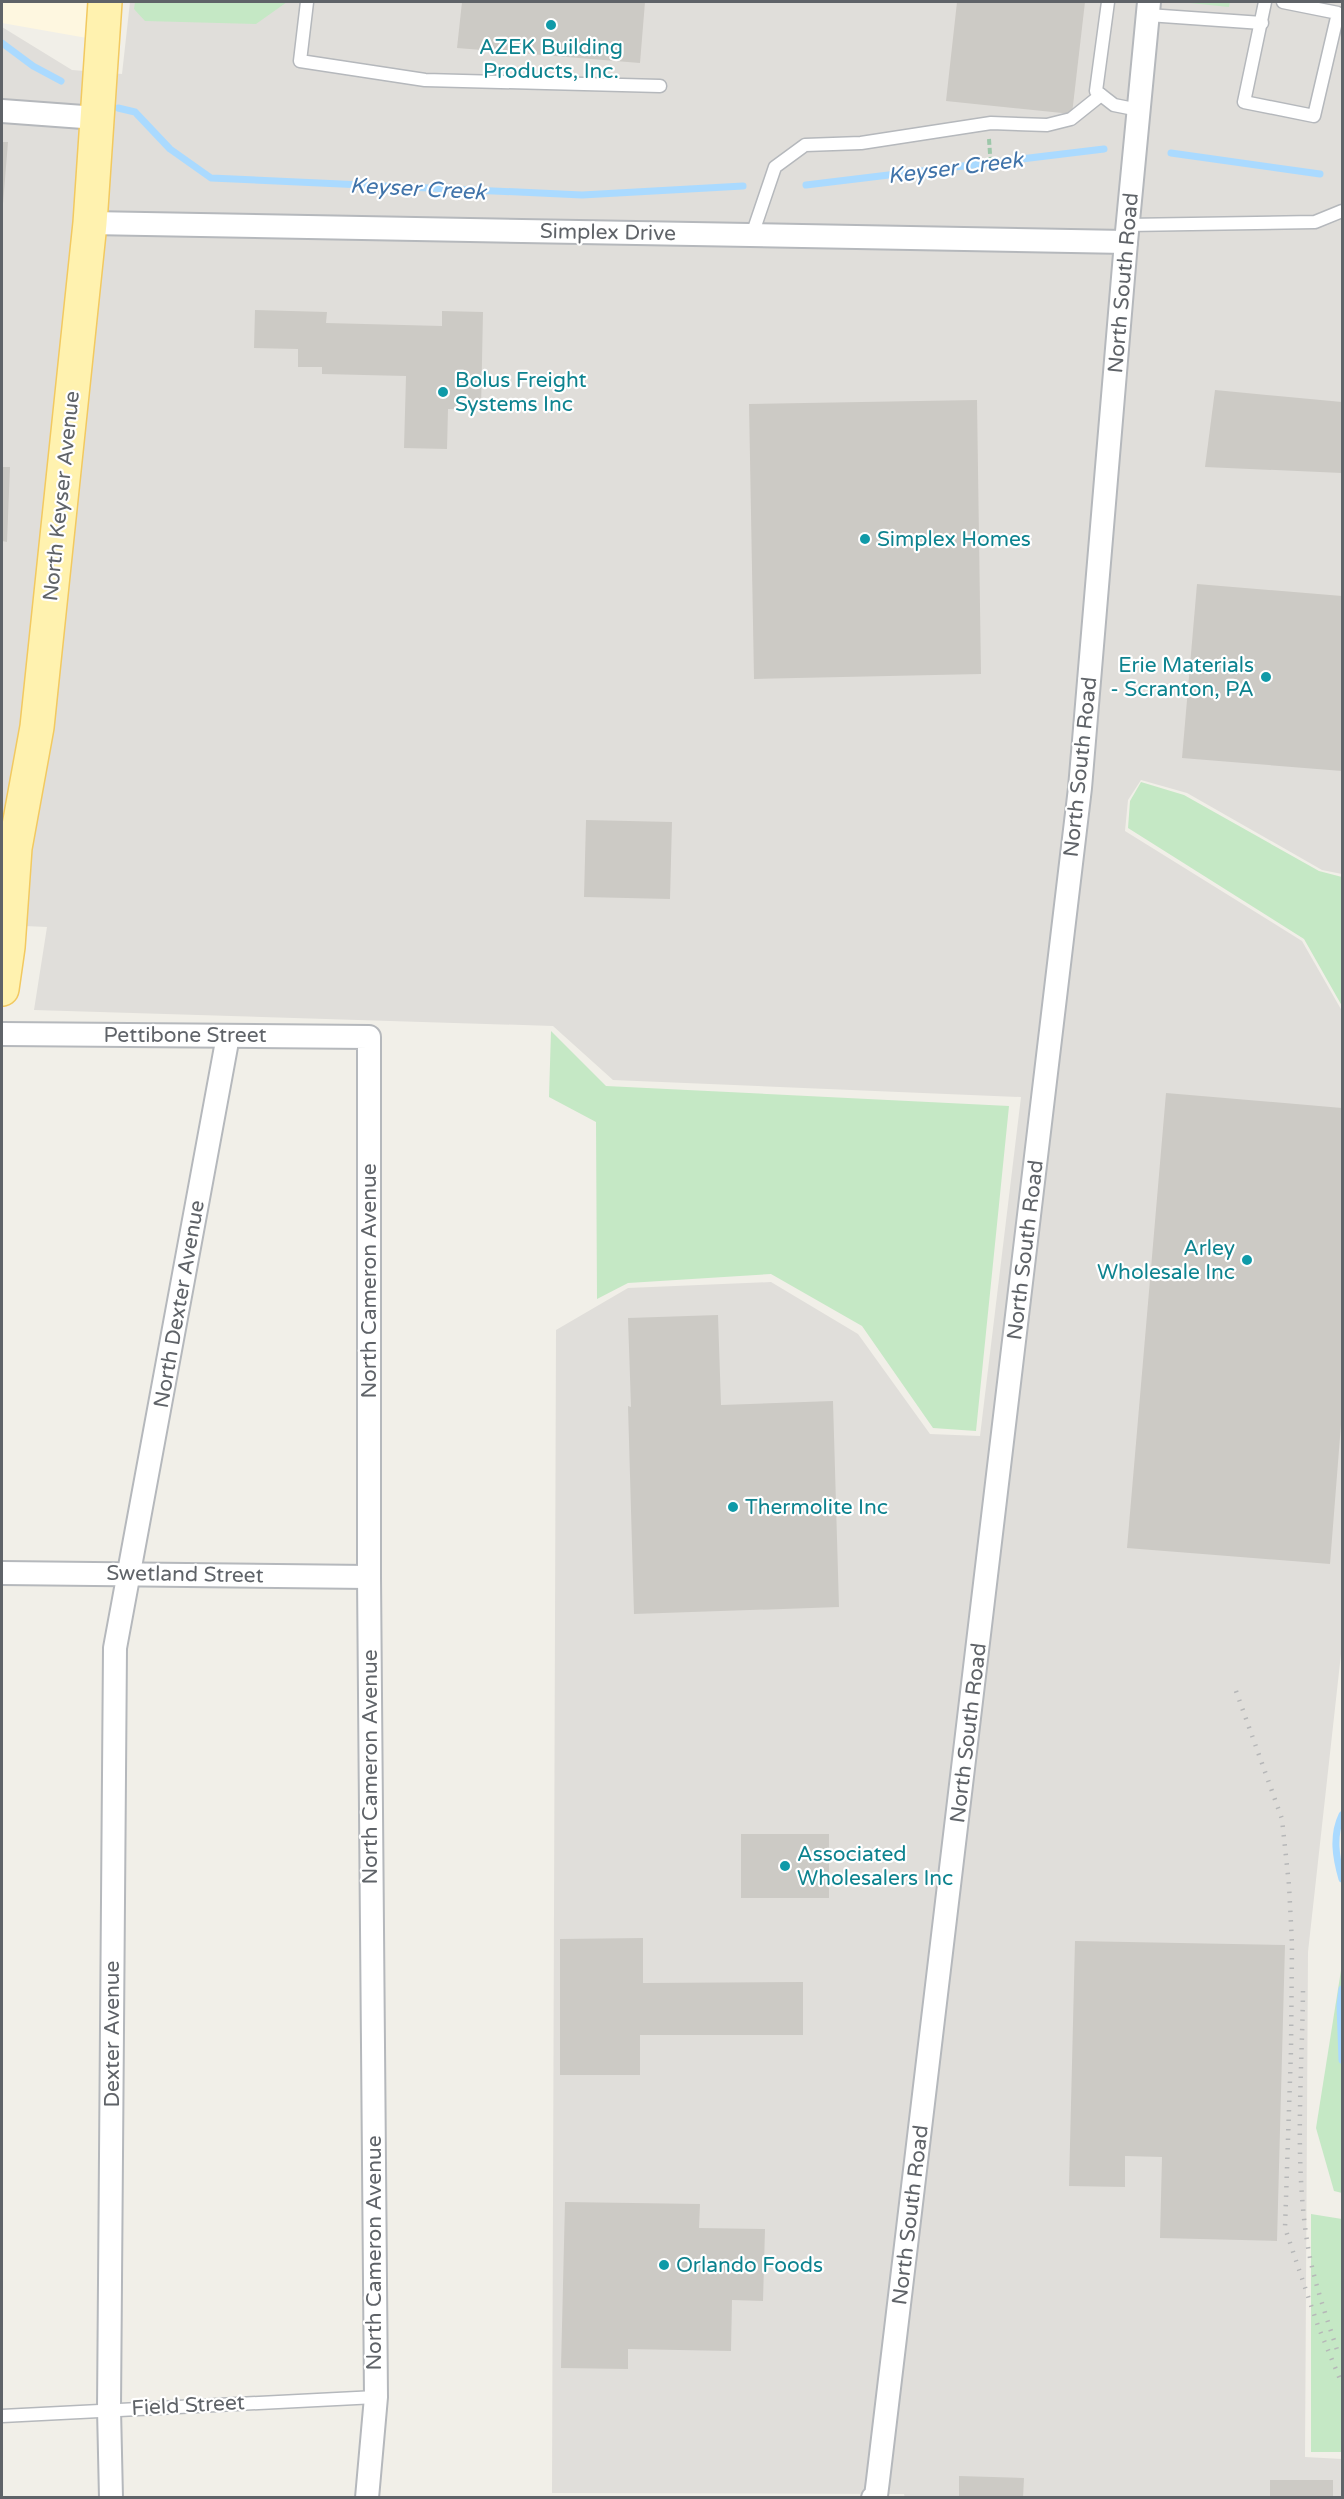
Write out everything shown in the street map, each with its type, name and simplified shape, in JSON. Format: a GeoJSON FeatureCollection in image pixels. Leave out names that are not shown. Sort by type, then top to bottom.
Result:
{"type":"FeatureCollection","features":[{"type":"Feature","properties":{"kind":"main road","name":"North Keyser Avenue"},"geometry":{"type":"LineString","coordinates":[[2,989],[15,848],[37,727],[90,223],[105,2]]}},
{"type":"Feature","properties":{"kind":"street","name":"North South Road"},"geometry":{"type":"LineString","coordinates":[[874,2497],[1080,788],[1126,233],[1149,8]]}},
{"type":"Feature","properties":{"kind":"street"},"geometry":{"type":"LineString","coordinates":[[2,111],[97,118]]}},
{"type":"Feature","properties":{"kind":"street","name":"Simplex Drive"},"geometry":{"type":"LineString","coordinates":[[90,223],[752,235],[1126,233]]}},
{"type":"Feature","properties":{"kind":"street","name":"Pettibone Street"},"geometry":{"type":"LineString","coordinates":[[2,1034],[369,1037]]}},
{"type":"Feature","properties":{"kind":"street","name":"North Dexter Avenue"},"geometry":{"type":"LineString","coordinates":[[131,1573],[228,1036]]}},
{"type":"Feature","properties":{"kind":"street","name":"North Cameron Avenue"},"geometry":{"type":"LineString","coordinates":[[367,2498],[376,2397],[369,1577],[369,1037]]}},
{"type":"Feature","properties":{"kind":"street","name":"Swetland Street"},"geometry":{"type":"LineString","coordinates":[[2,1573],[369,1577]]}},
{"type":"Feature","properties":{"kind":"street","name":"Dexter Avenue"},"geometry":{"type":"LineString","coordinates":[[111,2498],[115,1648],[131,1573]]}},
{"type":"Feature","properties":{"kind":"lane"},"geometry":{"type":"LineString","coordinates":[[307,2],[300,61],[424,80],[660,86]]}},
{"type":"Feature","properties":{"kind":"lane"},"geometry":{"type":"LineString","coordinates":[[1107,2],[1096,91],[1114,105],[1138,110]]}},
{"type":"Feature","properties":{"kind":"lane"},"geometry":{"type":"LineString","coordinates":[[1265,2],[1244,102],[1314,116],[1338,13],[1283,2]]}},
{"type":"Feature","properties":{"kind":"lane"},"geometry":{"type":"LineString","coordinates":[[1149,8],[1262,23]]}},
{"type":"Feature","properties":{"kind":"lane"},"geometry":{"type":"LineString","coordinates":[[752,235],[775,167],[805,145],[861,143],[991,123],[1047,125],[1071,120],[1101,95]]}},
{"type":"Feature","properties":{"kind":"lane"},"geometry":{"type":"LineString","coordinates":[[1126,233],[1315,222],[1342,211]]}},
{"type":"Feature","properties":{"kind":"lane","name":"Field Street"},"geometry":{"type":"LineString","coordinates":[[2,2416],[376,2397]]}},
{"type":"Feature","properties":{"kind":"path"},"geometry":{"type":"LineString","coordinates":[[989,143],[991,169]]}},
{"type":"Feature","properties":{"kind":"shaded area"},"geometry":{"type":"Polygon","coordinates":[[[2,2],[90,2],[87,38],[2,23],[2,2]]]}},
{"type":"Feature","properties":{"kind":"shaded area"},"geometry":{"type":"Polygon","coordinates":[[[130,2],[1342,2],[1342,874],[1322,870],[1187,793],[1141,780],[1128,800],[1125,831],[1302,941],[1342,1011],[1342,1645],[1308,1952],[1305,2457],[1342,2459],[1342,2497],[905,2498],[904,2494],[552,2493],[556,1330],[628,1288],[771,1282],[858,1334],[930,1434],[980,1436],[1021,1097],[613,1080],[553,1026],[34,1010],[47,927],[2,925],[2,27],[72,70],[122,74],[130,2]]]}},
{"type":"Feature","properties":{"kind":"green space"},"geometry":{"type":"Polygon","coordinates":[[[135,2],[287,2],[256,24],[145,21],[134,9],[135,2]]]}},
{"type":"Feature","properties":{"kind":"green space"},"geometry":{"type":"Polygon","coordinates":[[[1180,2],[1230,2],[1229,7],[1180,2]]]}},
{"type":"Feature","properties":{"kind":"green space"},"geometry":{"type":"Polygon","coordinates":[[[1141,782],[1184,795],[1319,871],[1342,877],[1342,1006],[1304,939],[1128,828],[1130,801],[1141,782]]]}},
{"type":"Feature","properties":{"kind":"green space"},"geometry":{"type":"Polygon","coordinates":[[[551,1031],[606,1086],[1009,1106],[976,1431],[933,1428],[862,1326],[771,1274],[628,1283],[597,1299],[596,1122],[549,1097],[551,1031]]]}},
{"type":"Feature","properties":{"kind":"green space"},"geometry":{"type":"Polygon","coordinates":[[[1342,1964],[1342,2193],[1334,2191],[1316,2128],[1342,1964]]]}},
{"type":"Feature","properties":{"kind":"green space"},"geometry":{"type":"Polygon","coordinates":[[[1311,2214],[1342,2219],[1342,2452],[1311,2452],[1311,2214]]]}},
{"type":"Feature","properties":{"kind":"building","name":"AZEK Building Products, Inc."},"geometry":{"type":"Polygon","coordinates":[[[462,2],[645,2],[640,63],[457,48],[462,2]]]}},
{"type":"Feature","properties":{"kind":"building"},"geometry":{"type":"Polygon","coordinates":[[[957,2],[1085,2],[1072,114],[946,101],[957,2]]]}},
{"type":"Feature","properties":{"kind":"building"},"geometry":{"type":"Polygon","coordinates":[[[2,142],[8,142],[3,204],[2,204],[2,142]]]}},
{"type":"Feature","properties":{"kind":"building","name":"Bolus Freight Systems Inc"},"geometry":{"type":"Polygon","coordinates":[[[255,310],[327,312],[326,323],[442,326],[442,311],[483,312],[481,409],[448,409],[447,449],[404,448],[406,376],[322,374],[322,367],[298,367],[298,349],[254,348],[255,310]]]}},
{"type":"Feature","properties":{"kind":"building"},"geometry":{"type":"Polygon","coordinates":[[[1215,390],[1342,402],[1342,473],[1205,467],[1215,390]]]}},
{"type":"Feature","properties":{"kind":"building","name":"Simplex Homes"},"geometry":{"type":"Polygon","coordinates":[[[977,400],[981,674],[754,679],[749,404],[977,400]]]}},
{"type":"Feature","properties":{"kind":"building"},"geometry":{"type":"Polygon","coordinates":[[[2,467],[10,467],[7,542],[2,541],[2,467]]]}},
{"type":"Feature","properties":{"kind":"building","name":"Erie Materials - Scranton, PA"},"geometry":{"type":"Polygon","coordinates":[[[1197,584],[1342,596],[1342,771],[1182,758],[1197,584]]]}},
{"type":"Feature","properties":{"kind":"building"},"geometry":{"type":"Polygon","coordinates":[[[586,820],[672,822],[670,899],[584,897],[586,820]]]}},
{"type":"Feature","properties":{"kind":"building","name":"Arley Wholesale Inc"},"geometry":{"type":"Polygon","coordinates":[[[1166,1093],[1342,1108],[1342,1412],[1330,1564],[1127,1548],[1166,1093]]]}},
{"type":"Feature","properties":{"kind":"building","name":"Thermolite Inc"},"geometry":{"type":"Polygon","coordinates":[[[718,1315],[721,1405],[833,1401],[839,1607],[634,1614],[628,1318],[718,1315]]]}},
{"type":"Feature","properties":{"kind":"building","name":"Associated Wholesalers Inc"},"geometry":{"type":"Polygon","coordinates":[[[741,1834],[829,1834],[829,1898],[741,1898],[741,1834]]]}},
{"type":"Feature","properties":{"kind":"building"},"geometry":{"type":"Polygon","coordinates":[[[643,1938],[643,1983],[803,1982],[803,2035],[640,2035],[640,2075],[560,2075],[560,1939],[643,1938]]]}},
{"type":"Feature","properties":{"kind":"building"},"geometry":{"type":"Polygon","coordinates":[[[1075,1941],[1285,1945],[1277,2241],[1160,2238],[1162,2157],[1125,2156],[1125,2187],[1069,2186],[1075,1941]]]}},
{"type":"Feature","properties":{"kind":"building","name":"Orlando Foods"},"geometry":{"type":"Polygon","coordinates":[[[565,2202],[700,2204],[699,2228],[765,2229],[763,2301],[732,2300],[731,2351],[628,2349],[628,2369],[561,2368],[565,2202]]]}},
{"type":"Feature","properties":{"kind":"building"},"geometry":{"type":"Polygon","coordinates":[[[959,2476],[1024,2478],[1023,2498],[959,2498],[959,2476]]]}},
{"type":"Feature","properties":{"kind":"building"},"geometry":{"type":"Polygon","coordinates":[[[1270,2480],[1333,2480],[1333,2498],[1270,2498],[1270,2480]]]}},
{"type":"Feature","properties":{"kind":"waterway","name":"Keyser Creek"},"geometry":{"type":"LineString","coordinates":[[2,43],[33,66],[61,81]]}},
{"type":"Feature","properties":{"kind":"waterway","name":"Keyser Creek"},"geometry":{"type":"LineString","coordinates":[[118,108],[135,112],[170,149],[211,178],[582,195],[743,186]]}},
{"type":"Feature","properties":{"kind":"waterway","name":"Keyser Creek"},"geometry":{"type":"LineString","coordinates":[[806,185],[1104,149]]}},
{"type":"Feature","properties":{"kind":"waterway","name":"Keyser Creek"},"geometry":{"type":"LineString","coordinates":[[1171,153],[1320,174]]}},
{"type":"Feature","properties":{"kind":"waterway","name":"Keyser Creek"},"geometry":{"type":"LineString","coordinates":[[1342,1815],[1337,1831],[1336,1847],[1342,1879]]}},
{"type":"Feature","properties":{"kind":"waterway","name":"Keyser Creek"},"geometry":{"type":"LineString","coordinates":[[1342,1989],[1340,2005],[1342,2060]]}},
{"type":"Feature","properties":{"kind":"railway"},"geometry":{"type":"LineString","coordinates":[[1236,1691],[1282,1819],[1289,1885],[1292,1944],[1291,2050],[1285,2228],[1318,2326],[1342,2384]]}},
{"type":"Feature","properties":{"kind":"railway"},"geometry":{"type":"LineString","coordinates":[[1303,1991],[1300,2152],[1304,2216],[1314,2274],[1338,2353]]}},
{"type":"Feature","properties":{"kind":"place","name":"AZEK Building Products, Inc."},"geometry":{"type":"Point","coordinates":[551,25]}},
{"type":"Feature","properties":{"kind":"place","name":"Bolus Freight Systems Inc"},"geometry":{"type":"Point","coordinates":[443,392]}},
{"type":"Feature","properties":{"kind":"place","name":"Simplex Homes"},"geometry":{"type":"Point","coordinates":[865,539]}},
{"type":"Feature","properties":{"kind":"place","name":"Erie Materials - Scranton, PA"},"geometry":{"type":"Point","coordinates":[1266,677]}},
{"type":"Feature","properties":{"kind":"place","name":"Arley Wholesale Inc"},"geometry":{"type":"Point","coordinates":[1247,1260]}},
{"type":"Feature","properties":{"kind":"place","name":"Thermolite Inc"},"geometry":{"type":"Point","coordinates":[733,1507]}},
{"type":"Feature","properties":{"kind":"place","name":"Associated Wholesalers Inc"},"geometry":{"type":"Point","coordinates":[785,1866]}},
{"type":"Feature","properties":{"kind":"place","name":"Orlando Foods"},"geometry":{"type":"Point","coordinates":[664,2265]}}]}
